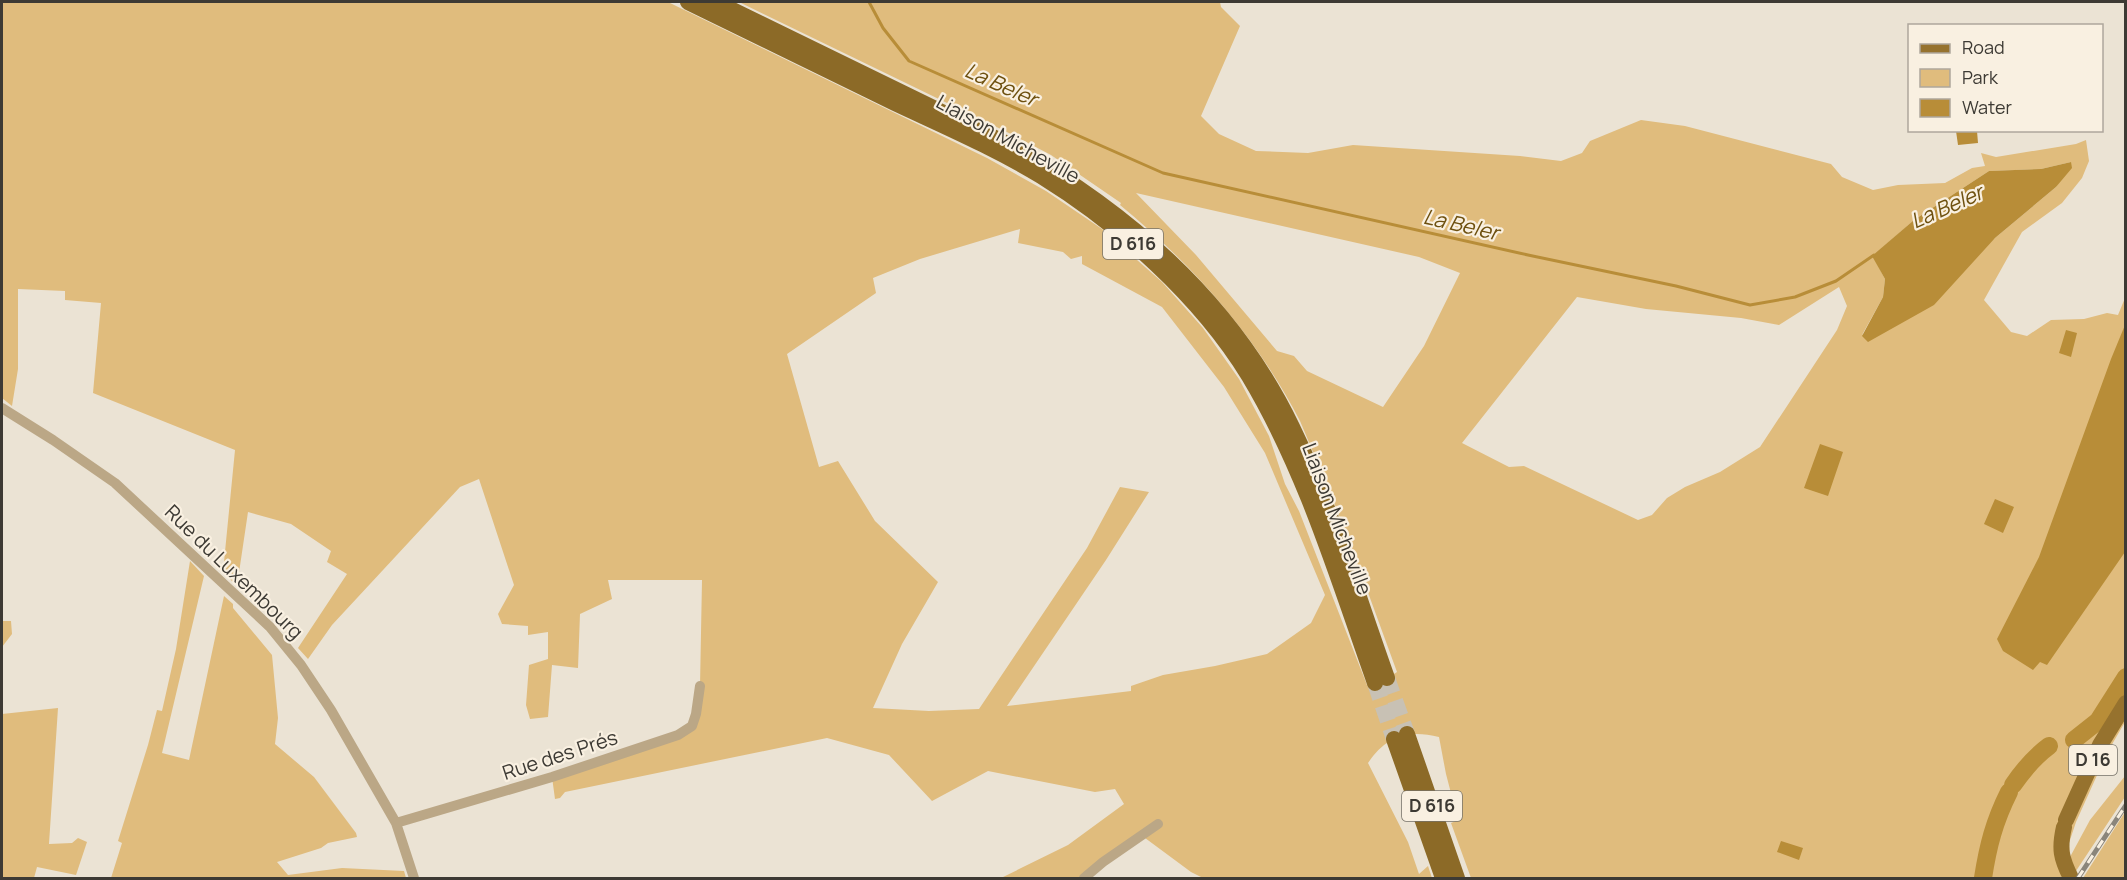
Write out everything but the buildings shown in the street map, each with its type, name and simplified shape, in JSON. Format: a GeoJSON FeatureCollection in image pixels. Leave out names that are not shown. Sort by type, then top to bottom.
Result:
{"type":"FeatureCollection","features":[{"type":"Feature","properties":{"kind":"highway","name":"Liaison Micheville"},"geometry":{"type":"LineString","coordinates":[[688,2],[988,148],[1040,176],[1107,221],[1167,274],[1209,322],[1248,374],[1280,432],[1381,680],[1324,504],[1292,426],[1259,368],[1219,314],[1181,271],[1149,240],[1113,211],[1045,165],[1005,143],[716,2]]}},
{"type":"Feature","properties":{"kind":"highway","name":"D 616"},"geometry":{"type":"LineString","coordinates":[[1443,879],[1400,737],[1457,879]]}},
{"type":"Feature","properties":{"kind":"main road","name":"D 16"},"geometry":{"type":"LineString","coordinates":[[2071,879],[2062,862],[2060,845],[2065,823],[2100,745],[2126,703]]}},
{"type":"Feature","properties":{"kind":"street","name":"Rue du Luxembourg"},"geometry":{"type":"LineString","coordinates":[[2,408],[115,483],[270,627],[301,665],[331,710],[396,823],[414,879]]}},
{"type":"Feature","properties":{"kind":"street","name":"Rue des Prés"},"geometry":{"type":"LineString","coordinates":[[396,823],[552,777],[678,735],[692,726],[700,686]]}},
{"type":"Feature","properties":{"kind":"street"},"geometry":{"type":"LineString","coordinates":[[1084,879],[1103,862],[1158,824]]}},
{"type":"Feature","properties":{"kind":"green space"},"geometry":{"type":"Polygon","coordinates":[[[2,2],[668,2],[987,158],[1046,191],[1102,229],[1162,282],[1203,328],[1239,379],[1269,436],[1285,484],[1299,511],[1367,685],[1381,682],[1397,672],[1343,524],[1306,435],[1283,390],[1264,360],[1243,331],[1197,277],[1173,252],[1120,205],[1121,203],[1051,155],[739,2],[1220,2],[1221,7],[1240,26],[1201,116],[1219,134],[1256,151],[1308,153],[1353,145],[1520,156],[1561,161],[1582,153],[1590,141],[1641,120],[1685,126],[1831,164],[1842,177],[1873,190],[1898,185],[1945,183],[1972,168],[1985,166],[1981,153],[1996,157],[2076,144],[2086,140],[2089,161],[2082,178],[2062,203],[2022,232],[1984,300],[2011,332],[2027,336],[2051,320],[2084,319],[2107,313],[2118,315],[2125,298],[2125,722],[2107,753],[2076,822],[2069,843],[2070,857],[2090,820],[2125,776],[2125,797],[2076,871],[2070,859],[2061,878],[1471,878],[1451,823],[1458,820],[1439,737],[1417,734],[1390,741],[1382,746],[1368,763],[1408,842],[1419,874],[1428,866],[1432,878],[1203,878],[1191,872],[1141,835],[1084,878],[1001,878],[1068,845],[1124,804],[1115,789],[1095,792],[988,771],[932,801],[889,755],[827,738],[565,792],[560,798],[555,799],[552,777],[692,726],[700,686],[702,580],[608,580],[612,599],[580,614],[578,668],[552,665],[548,717],[530,719],[526,705],[529,665],[548,659],[548,632],[528,635],[528,626],[502,624],[498,614],[514,585],[479,479],[460,487],[332,625],[308,659],[298,648],[347,574],[327,562],[331,551],[291,524],[248,512],[237,586],[223,572],[235,450],[93,393],[101,303],[65,300],[65,291],[18,289],[18,369],[12,406],[2,398],[2,2]],[[2071,162],[2041,169],[1989,171],[1914,220],[1873,256],[1885,279],[1883,297],[1862,335],[1995,238],[2056,187],[2071,162]],[[1136,193],[1196,255],[1277,351],[1294,356],[1307,371],[1383,407],[1424,346],[1460,273],[1419,257],[1136,193]],[[1020,229],[920,259],[873,278],[876,293],[787,354],[819,467],[838,461],[875,521],[938,582],[902,644],[873,708],[929,711],[979,709],[1087,548],[1120,487],[1149,492],[1007,706],[1131,691],[1131,686],[1163,675],[1267,654],[1311,623],[1325,595],[1265,453],[1224,387],[1162,307],[1082,264],[1082,256],[1071,259],[1063,252],[1018,243],[1020,229]],[[1839,287],[1779,325],[1741,318],[1646,309],[1577,297],[1462,443],[1509,467],[1524,466],[1638,520],[1652,515],[1667,498],[1685,487],[1720,472],[1760,447],[1837,330],[1847,306],[1839,287]]]}},
{"type":"Feature","properties":{"kind":"green space"},"geometry":{"type":"Polygon","coordinates":[[[190,561],[204,576],[162,753],[189,760],[224,596],[233,604],[233,608],[272,655],[278,718],[275,744],[314,777],[357,837],[328,843],[321,848],[277,862],[288,875],[342,868],[404,871],[406,878],[111,878],[122,843],[118,841],[157,710],[162,711],[176,649],[190,561]]]}},
{"type":"Feature","properties":{"kind":"green space"},"geometry":{"type":"Polygon","coordinates":[[[2,621],[11,621],[12,634],[2,647],[2,621]]]}},
{"type":"Feature","properties":{"kind":"green space"},"geometry":{"type":"Polygon","coordinates":[[[58,708],[49,844],[72,843],[78,838],[87,842],[76,875],[37,867],[34,878],[2,878],[2,714],[58,708]]]}},
{"type":"Feature","properties":{"kind":"green space"},"geometry":{"type":"Polygon","coordinates":[[[2125,812],[2125,878],[2083,878],[2125,812]]]}},
{"type":"Feature","properties":{"kind":"water"},"geometry":{"type":"Polygon","coordinates":[[[1956,132],[1977,132],[1978,143],[1958,145],[1956,132]]]}},
{"type":"Feature","properties":{"kind":"water"},"geometry":{"type":"Polygon","coordinates":[[[2071,162],[2072,168],[2056,187],[1995,238],[1934,305],[1868,342],[1862,336],[1883,297],[1885,279],[1872,256],[1914,220],[1989,171],[2041,169],[2071,162]]]}},
{"type":"Feature","properties":{"kind":"water"},"geometry":{"type":"Polygon","coordinates":[[[2125,325],[2125,552],[2047,665],[2040,662],[2033,670],[2003,651],[1997,639],[2039,557],[2125,325]]]}},
{"type":"Feature","properties":{"kind":"water"},"geometry":{"type":"Polygon","coordinates":[[[2066,330],[2077,333],[2071,357],[2059,353],[2066,330]]]}},
{"type":"Feature","properties":{"kind":"water"},"geometry":{"type":"Polygon","coordinates":[[[1820,444],[1843,452],[1828,496],[1804,488],[1820,444]]]}},
{"type":"Feature","properties":{"kind":"water"},"geometry":{"type":"Polygon","coordinates":[[[1995,499],[2014,507],[2003,533],[1984,524],[1995,499]]]}},
{"type":"Feature","properties":{"kind":"water"},"geometry":{"type":"Polygon","coordinates":[[[1781,841],[1803,848],[1799,860],[1777,852],[1781,841]]]}},
{"type":"Feature","properties":{"kind":"waterway","name":"La Beler"},"geometry":{"type":"LineString","coordinates":[[869,2],[883,28],[909,61],[1163,173],[1676,286],[1750,305],[1795,297],[1836,281],[1874,255]]}},
{"type":"Feature","properties":{"kind":"waterway"},"geometry":{"type":"LineString","coordinates":[[2074,740],[2098,721],[2126,677]]}},
{"type":"Feature","properties":{"kind":"waterway"},"geometry":{"type":"LineString","coordinates":[[2013,785],[2039,754],[2049,746]]}},
{"type":"Feature","properties":{"kind":"waterway"},"geometry":{"type":"LineString","coordinates":[[1983,878],[1992,834],[2009,792]]}},
{"type":"Feature","properties":{"kind":"tunnel"},"geometry":{"type":"LineString","coordinates":[[1387,678],[1407,734]]}},
{"type":"Feature","properties":{"kind":"tunnel"},"geometry":{"type":"LineString","coordinates":[[1375,683],[1394,739]]}},
{"type":"Feature","properties":{"kind":"railway"},"geometry":{"type":"LineString","coordinates":[[2078,878],[2126,805]]}}]}
